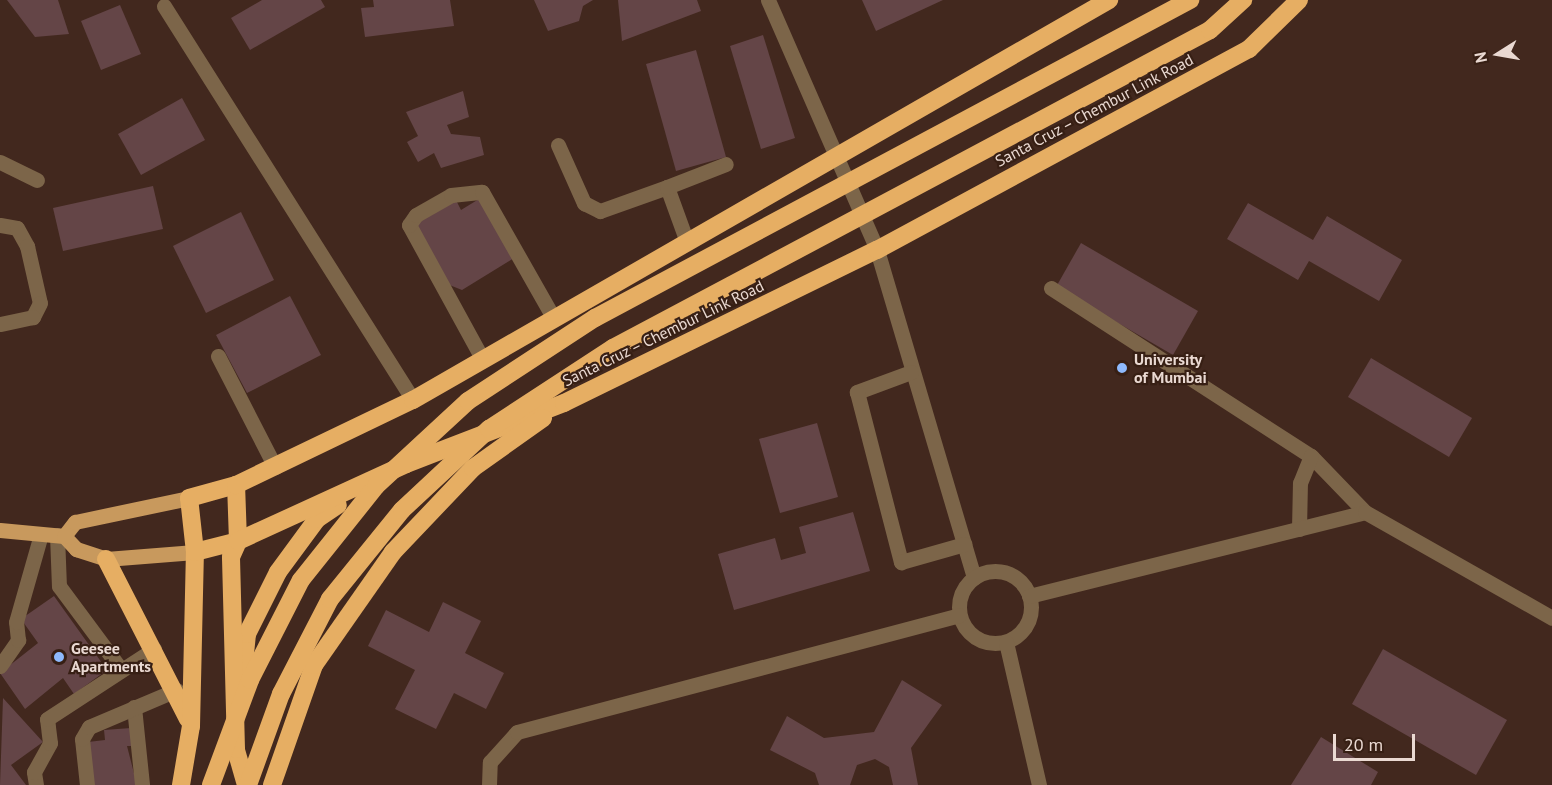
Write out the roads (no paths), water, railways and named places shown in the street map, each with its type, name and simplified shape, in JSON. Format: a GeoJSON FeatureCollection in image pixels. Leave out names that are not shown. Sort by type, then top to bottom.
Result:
{"type":"FeatureCollection","features":[{"type":"Feature","properties":{"kind":"highway"},"geometry":{"type":"LineString","coordinates":[[181,785],[191,726],[195,552],[189,498],[236,485],[413,400],[1109,0]]}},
{"type":"Feature","properties":{"kind":"highway"},"geometry":{"type":"LineString","coordinates":[[211,785],[250,680],[301,580],[376,486],[468,401],[595,318],[1190,0]]}},
{"type":"Feature","properties":{"kind":"highway"},"geometry":{"type":"LineString","coordinates":[[247,785],[281,694],[330,599],[402,510],[489,429],[613,348],[1210,30],[1243,0]]}},
{"type":"Feature","properties":{"kind":"highway","name":"Santa Cruz – Chembur Link Road"},"geometry":{"type":"LineString","coordinates":[[195,552],[238,541],[406,464],[564,403],[876,250],[1249,49],[1299,0]]}},
{"type":"Feature","properties":{"kind":"highway"},"geometry":{"type":"LineString","coordinates":[[272,785],[314,665],[393,552],[473,468],[564,403]]}},
{"type":"Feature","properties":{"kind":"highway"},"geometry":{"type":"LineString","coordinates":[[236,749],[247,634],[278,572],[317,519],[406,464]]}},
{"type":"Feature","properties":{"kind":"highway"},"geometry":{"type":"LineString","coordinates":[[236,485],[238,541],[231,557],[236,749],[247,785]]}},
{"type":"Feature","properties":{"kind":"highway"},"geometry":{"type":"LineString","coordinates":[[106,559],[176,690],[191,726]]}},
{"type":"Feature","properties":{"kind":"main road"},"geometry":{"type":"LineString","coordinates":[[61,535],[75,522],[189,498]]}},
{"type":"Feature","properties":{"kind":"main road"},"geometry":{"type":"LineString","coordinates":[[0,530],[61,535],[76,549],[106,559],[195,552]]}},
{"type":"Feature","properties":{"kind":"street"},"geometry":{"type":"LineString","coordinates":[[768,0],[839,154],[876,250],[974,578]]}},
{"type":"Feature","properties":{"kind":"street"},"geometry":{"type":"LineString","coordinates":[[164,6],[413,400]]}},
{"type":"Feature","properties":{"kind":"street"},"geometry":{"type":"LineString","coordinates":[[558,144],[584,203],[600,211],[726,164]]}},
{"type":"Feature","properties":{"kind":"street"},"geometry":{"type":"LineString","coordinates":[[0,162],[37,180]]}},
{"type":"Feature","properties":{"kind":"street"},"geometry":{"type":"LineString","coordinates":[[667,187],[687,242]]}},
{"type":"Feature","properties":{"kind":"street"},"geometry":{"type":"LineString","coordinates":[[483,360],[409,225],[425,210],[451,195],[482,192],[554,319]]}},
{"type":"Feature","properties":{"kind":"street"},"geometry":{"type":"LineString","coordinates":[[0,225],[17,228],[27,246],[40,303],[33,317],[0,324]]}},
{"type":"Feature","properties":{"kind":"street"},"geometry":{"type":"LineString","coordinates":[[1051,288],[1311,456],[1365,512],[1552,618]]}},
{"type":"Feature","properties":{"kind":"street"},"geometry":{"type":"LineString","coordinates":[[218,356],[274,467]]}},
{"type":"Feature","properties":{"kind":"street"},"geometry":{"type":"LineString","coordinates":[[911,372],[857,392],[902,562],[964,543]]}},
{"type":"Feature","properties":{"kind":"street"},"geometry":{"type":"LineString","coordinates":[[1299,529],[1300,483],[1311,456]]}},
{"type":"Feature","properties":{"kind":"street"},"geometry":{"type":"LineString","coordinates":[[1029,596],[1365,512]]}},
{"type":"Feature","properties":{"kind":"street"},"geometry":{"type":"LineString","coordinates":[[0,666],[18,640],[16,622],[40,534]]}},
{"type":"Feature","properties":{"kind":"street"},"geometry":{"type":"LineString","coordinates":[[61,535],[59,586],[120,668]]}},
{"type":"Feature","properties":{"kind":"street"},"geometry":{"type":"LineString","coordinates":[[1004,571],[1029,596],[1030,619],[1006,642],[972,637],[959,615],[962,591],[974,578],[1004,571]]}},
{"type":"Feature","properties":{"kind":"street"},"geometry":{"type":"LineString","coordinates":[[489,785],[490,762],[517,732],[959,615]]}},
{"type":"Feature","properties":{"kind":"street"},"geometry":{"type":"LineString","coordinates":[[1006,642],[1039,785]]}},
{"type":"Feature","properties":{"kind":"street"},"geometry":{"type":"LineString","coordinates":[[36,785],[34,772],[50,743],[47,720],[120,668],[154,649]]}},
{"type":"Feature","properties":{"kind":"street"},"geometry":{"type":"LineString","coordinates":[[87,785],[82,739],[89,727],[176,690]]}},
{"type":"Feature","properties":{"kind":"street"},"geometry":{"type":"LineString","coordinates":[[134,707],[142,785]]}},
{"type":"Feature","properties":{"kind":"place","name":"University of Mumbai"},"geometry":{"type":"Point","coordinates":[1122,368]}},
{"type":"Feature","properties":{"kind":"place","name":"Geesee Apartments"},"geometry":{"type":"Point","coordinates":[59,657]}}]}
